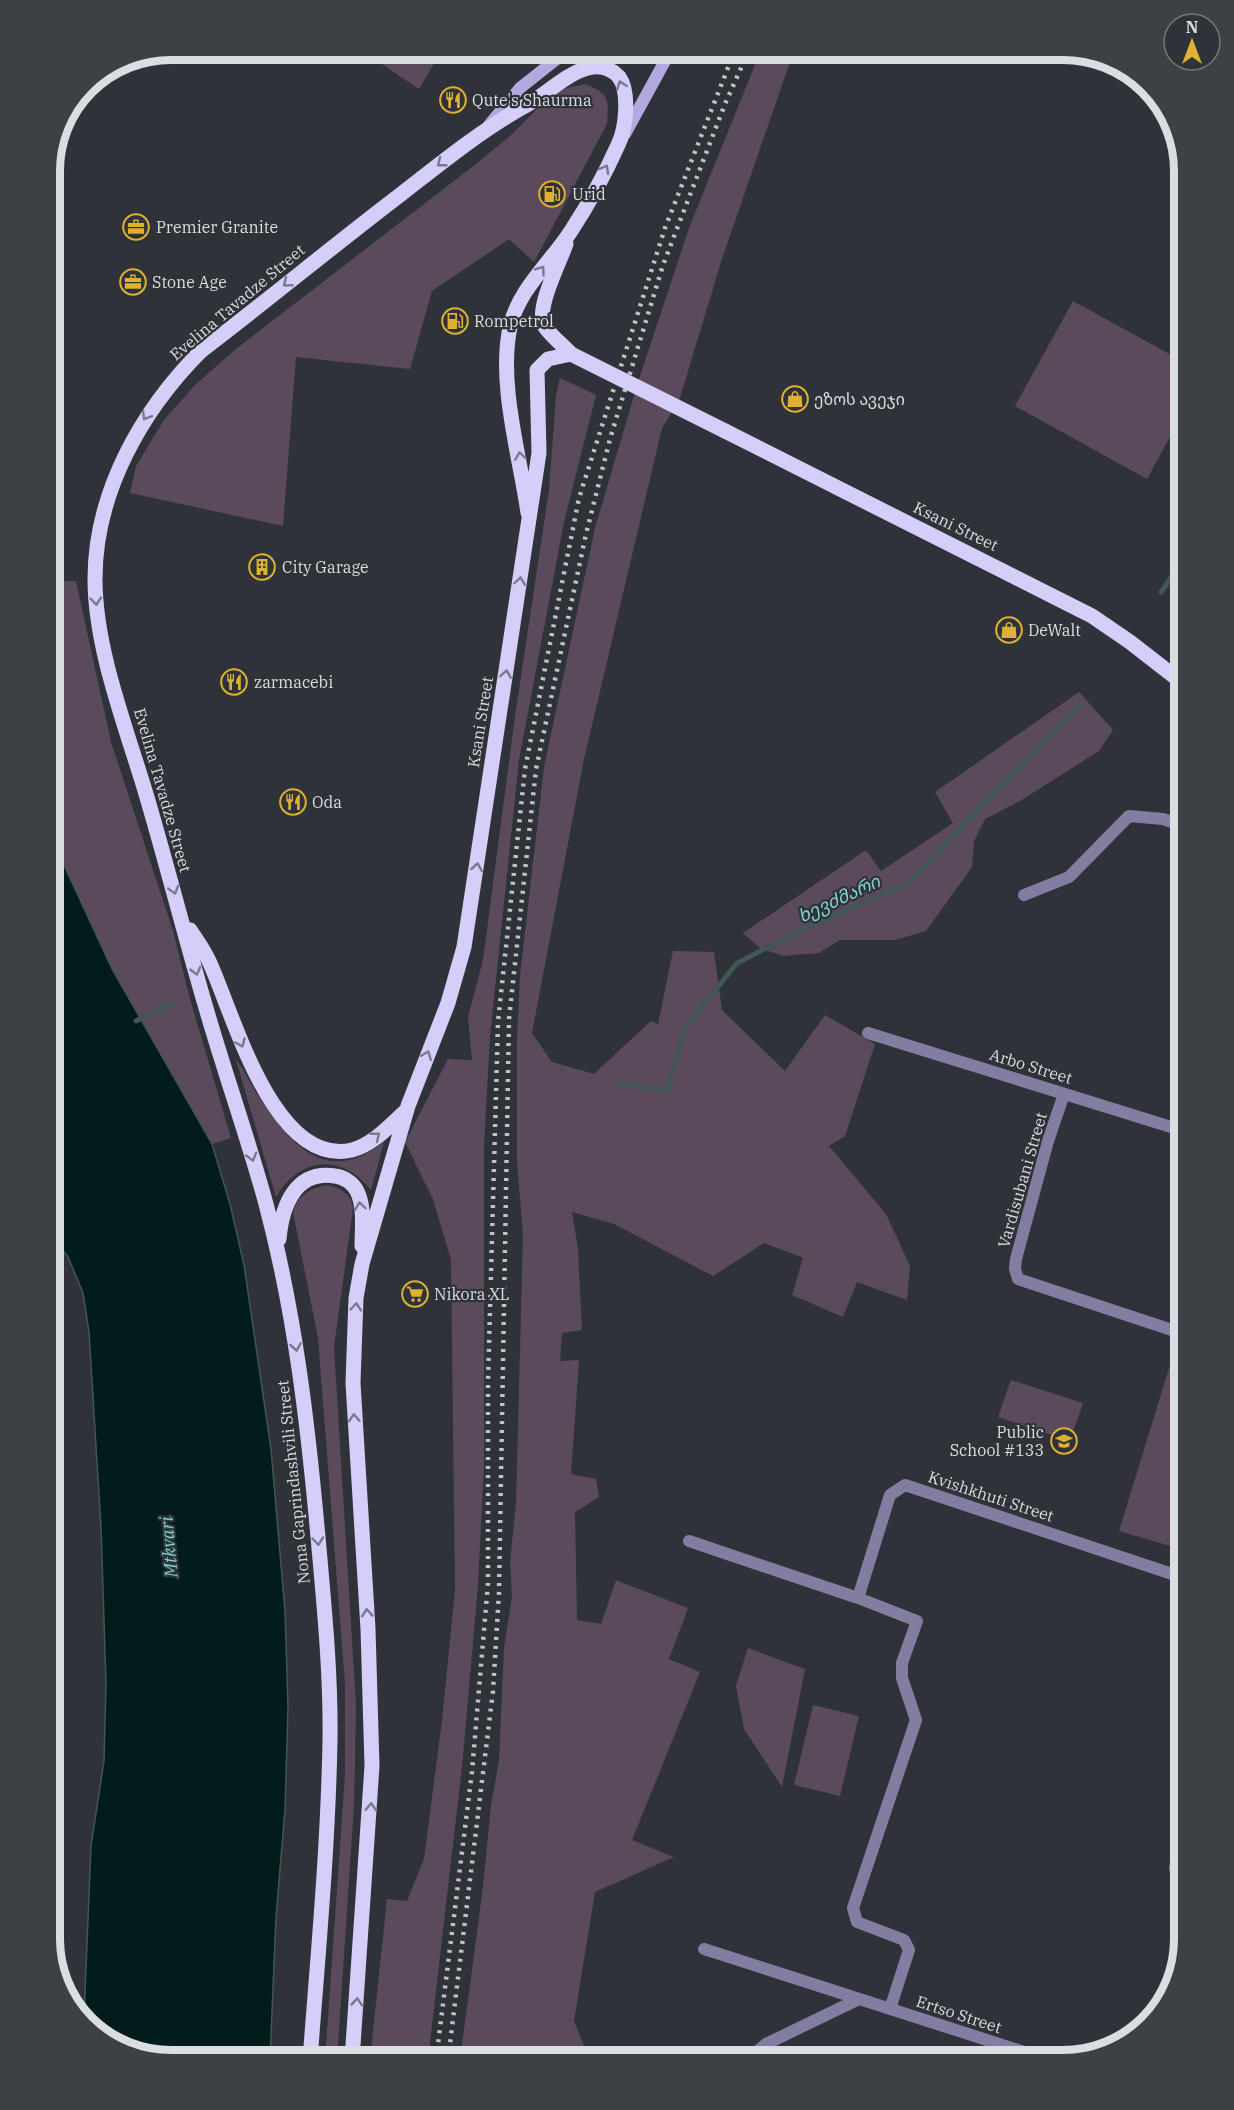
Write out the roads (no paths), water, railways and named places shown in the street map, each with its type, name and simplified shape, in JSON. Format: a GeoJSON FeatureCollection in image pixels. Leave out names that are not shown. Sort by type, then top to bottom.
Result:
{"type":"FeatureCollection","features":[{"type":"Feature","properties":{"kind":"main road","name":"Evelina Tavadze Street"},"geometry":{"type":"LineString","coordinates":[[487,127],[520,88],[555,60]]}},
{"type":"Feature","properties":{"kind":"main road","name":"Evelina Tavadze Street"},"geometry":{"type":"LineString","coordinates":[[570,232],[665,60]]}},
{"type":"Feature","properties":{"kind":"main road","name":"Evelina Tavadze Street"},"geometry":{"type":"LineString","coordinates":[[181,914],[115,689],[97,608],[96,561],[100,534],[120,470],[144,419],[157,400],[201,351],[487,127],[543,96],[576,72],[597,66],[608,68],[618,75],[623,85],[625,99],[620,142]]}},
{"type":"Feature","properties":{"kind":"main road"},"geometry":{"type":"LineString","coordinates":[[528,513],[506,361],[510,325],[527,292],[570,232]]}},
{"type":"Feature","properties":{"kind":"main road","name":"Ksani Street"},"geometry":{"type":"LineString","coordinates":[[570,232],[543,303],[541,318],[545,327],[571,354],[1092,616],[1174,676]]}},
{"type":"Feature","properties":{"kind":"main road","name":"Ksani Street"},"geometry":{"type":"LineString","coordinates":[[407,1109],[448,1003],[464,946],[540,441],[537,370],[548,358],[571,354]]}},
{"type":"Feature","properties":{"kind":"main road"},"geometry":{"type":"LineString","coordinates":[[181,914],[209,960],[246,1055],[267,1092],[296,1132],[310,1143],[325,1149],[350,1151],[378,1136],[407,1109]]}},
{"type":"Feature","properties":{"kind":"main road","name":"Nona Gaprindashvili Street"},"geometry":{"type":"LineString","coordinates":[[181,914],[205,1007],[243,1126],[278,1250],[293,1329],[308,1434],[328,1659],[328,1807],[311,2050]]}},
{"type":"Feature","properties":{"kind":"main road"},"geometry":{"type":"LineString","coordinates":[[362,1264],[407,1109]]}},
{"type":"Feature","properties":{"kind":"main road"},"geometry":{"type":"LineString","coordinates":[[278,1250],[284,1210],[295,1189],[304,1179],[317,1175],[340,1176],[357,1189],[361,1201],[362,1264],[354,1326],[353,1383],[369,1629],[372,1766],[353,2050]]}},
{"type":"Feature","properties":{"kind":"street"},"geometry":{"type":"LineString","coordinates":[[1024,895],[1069,877],[1129,816],[1163,819],[1174,822]]}},
{"type":"Feature","properties":{"kind":"street","name":"Arbo Street"},"geometry":{"type":"LineString","coordinates":[[868,1033],[1174,1128]]}},
{"type":"Feature","properties":{"kind":"street","name":"Vardisubani Street"},"geometry":{"type":"LineString","coordinates":[[1064,1094],[1048,1141],[1016,1259],[1015,1269],[1018,1280],[1174,1330]]}},
{"type":"Feature","properties":{"kind":"street","name":"Kvishkhuti Street"},"geometry":{"type":"LineString","coordinates":[[858,1598],[890,1495],[905,1485],[1174,1574]]}},
{"type":"Feature","properties":{"kind":"street"},"geometry":{"type":"LineString","coordinates":[[689,1540],[858,1598],[917,1622],[902,1663],[902,1678],[916,1720],[853,1908],[857,1922],[904,1940],[909,1950],[890,2009]]}},
{"type":"Feature","properties":{"kind":"street","name":"Ertso Street"},"geometry":{"type":"LineString","coordinates":[[704,1949],[1016,2050]]}},
{"type":"Feature","properties":{"kind":"street"},"geometry":{"type":"LineString","coordinates":[[759,2050],[766,2044],[859,1999]]}},
{"type":"Feature","properties":{"kind":"street"},"geometry":{"type":"LineString","coordinates":[[1003,2050],[1004,2046]]}},
{"type":"Feature","properties":{"kind":"water","name":"Mtkvari"},"geometry":{"type":"Polygon","coordinates":[[[60,857],[112,969],[212,1144],[230,1204],[244,1265],[271,1449],[285,1611],[288,1706],[285,1809],[276,1917],[270,2050],[150,2048],[122,2039],[98,2022],[84,2007],[91,1846],[104,1761],[106,1683],[101,1527],[89,1332],[83,1293],[68,1257],[60,1247],[60,857]]]}},
{"type":"Feature","properties":{"kind":"waterway","name":"ხევძმარი"},"geometry":{"type":"LineString","coordinates":[[1161,592],[1174,573]]}},
{"type":"Feature","properties":{"kind":"waterway","name":"ხევძმარი"},"geometry":{"type":"LineString","coordinates":[[617,1082],[666,1091],[686,1027],[737,963],[804,929],[908,883],[1081,704]]}},
{"type":"Feature","properties":{"kind":"waterway","name":"ხევძმარი"},"geometry":{"type":"LineString","coordinates":[[136,1021],[172,1003]]}},
{"type":"Feature","properties":{"kind":"railway"},"geometry":{"type":"LineString","coordinates":[[437,2050],[472,1772],[488,1583],[488,1382],[498,1022],[525,769],[579,498],[665,228],[731,60]]}},
{"type":"Feature","properties":{"kind":"railway"},"geometry":{"type":"LineString","coordinates":[[449,2050],[493,1691],[499,1592],[509,1019],[536,769],[586,534],[610,439],[663,265],[725,104],[745,60]]}},
{"type":"Feature","properties":{"kind":"place","name":"Qute's Shaurma"},"geometry":{"type":"Point","coordinates":[453,100]}},
{"type":"Feature","properties":{"kind":"place","name":"Urid"},"geometry":{"type":"Point","coordinates":[552,194]}},
{"type":"Feature","properties":{"kind":"place","name":"Premier Granite"},"geometry":{"type":"Point","coordinates":[136,227]}},
{"type":"Feature","properties":{"kind":"place","name":"Stone Age"},"geometry":{"type":"Point","coordinates":[133,282]}},
{"type":"Feature","properties":{"kind":"place","name":"Rompetrol"},"geometry":{"type":"Point","coordinates":[455,321]}},
{"type":"Feature","properties":{"kind":"place","name":"ეზოს ავეჯი"},"geometry":{"type":"Point","coordinates":[795,399]}},
{"type":"Feature","properties":{"kind":"place","name":"City Garage"},"geometry":{"type":"Point","coordinates":[262,567]}},
{"type":"Feature","properties":{"kind":"place","name":"DeWalt"},"geometry":{"type":"Point","coordinates":[1009,630]}},
{"type":"Feature","properties":{"kind":"place","name":"zarmacebi"},"geometry":{"type":"Point","coordinates":[234,682]}},
{"type":"Feature","properties":{"kind":"place","name":"Oda"},"geometry":{"type":"Point","coordinates":[293,802]}},
{"type":"Feature","properties":{"kind":"place","name":"Nikora XL"},"geometry":{"type":"Point","coordinates":[415,1294]}},
{"type":"Feature","properties":{"kind":"place","name":"Public School #133"},"geometry":{"type":"Point","coordinates":[1064,1441]}}]}
